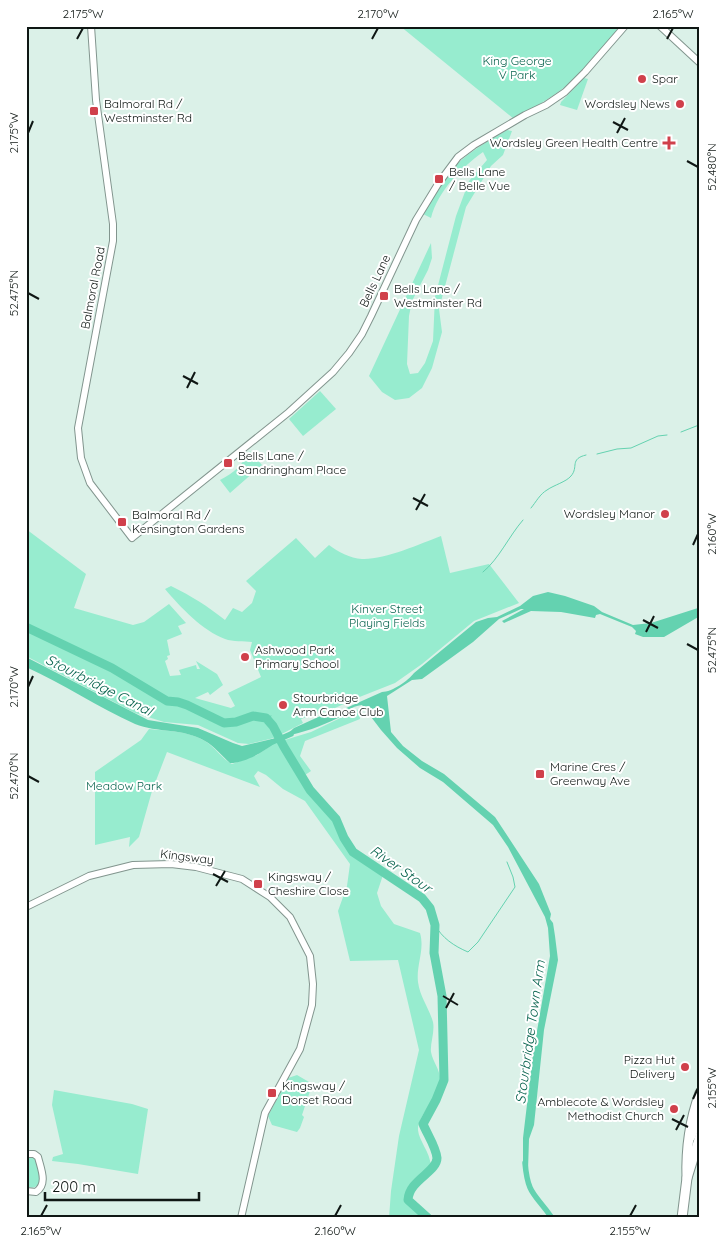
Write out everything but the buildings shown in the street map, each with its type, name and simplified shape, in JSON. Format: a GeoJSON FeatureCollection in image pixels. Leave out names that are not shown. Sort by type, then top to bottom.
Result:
{"type":"FeatureCollection","features":[{"type":"Feature","properties":{"kind":"highway"},"geometry":{"type":"LineString","coordinates":[[687,1178],[686,1164],[691,1120],[700,1093]]}},
{"type":"Feature","properties":{"kind":"highway"},"geometry":{"type":"LineString","coordinates":[[682,1218],[687,1178],[700,1136]]}},
{"type":"Feature","properties":{"kind":"main road"},"geometry":{"type":"LineString","coordinates":[[689,1142],[700,1115]]}},
{"type":"Feature","properties":{"kind":"street","name":"Balmoral Road"},"geometry":{"type":"LineString","coordinates":[[91,26],[96,100],[113,224],[113,241],[78,428],[82,458],[90,483],[132,538]]}},
{"type":"Feature","properties":{"kind":"street","name":"Bells Lane"},"geometry":{"type":"LineString","coordinates":[[132,538],[289,412],[350,353],[368,322],[416,220],[438,184],[458,157],[474,145],[546,105],[565,92],[583,75],[625,26]]}},
{"type":"Feature","properties":{"kind":"street"},"geometry":{"type":"LineString","coordinates":[[660,26],[700,63]]}},
{"type":"Feature","properties":{"kind":"street","name":"Kingsway"},"geometry":{"type":"LineString","coordinates":[[26,907],[89,876],[133,865],[170,864],[196,867],[242,879],[270,897],[290,918],[310,956],[313,984],[312,1005],[300,1049],[265,1113],[241,1218]]}},
{"type":"Feature","properties":{"kind":"street"},"geometry":{"type":"LineString","coordinates":[[26,1154],[34,1154],[38,1157],[43,1184],[41,1189],[36,1192],[26,1191]]}},
{"type":"Feature","properties":{"kind":"green space","name":"King George V Park"},"geometry":{"type":"Polygon","coordinates":[[[400,26],[622,26],[566,86],[547,100],[514,119],[400,26]]]}},
{"type":"Feature","properties":{"kind":"green space"},"geometry":{"type":"Polygon","coordinates":[[[584,78],[588,79],[577,110],[560,105],[561,102],[584,78]]]}},
{"type":"Feature","properties":{"kind":"green space"},"geometry":{"type":"Polygon","coordinates":[[[507,130],[512,131],[503,155],[491,166],[466,207],[439,309],[442,332],[432,368],[422,388],[409,398],[395,400],[382,392],[369,376],[431,243],[432,258],[412,301],[409,316],[407,364],[410,374],[418,373],[425,363],[433,341],[435,297],[456,216],[469,181],[487,160],[483,152],[451,181],[434,208],[431,218],[423,214],[442,182],[456,165],[474,150],[507,130]]]}},
{"type":"Feature","properties":{"kind":"green space"},"geometry":{"type":"Polygon","coordinates":[[[320,391],[336,409],[303,436],[289,419],[320,391]]]}},
{"type":"Feature","properties":{"kind":"green space"},"geometry":{"type":"Polygon","coordinates":[[[250,451],[262,465],[230,493],[220,480],[237,468],[250,451]]]}},
{"type":"Feature","properties":{"kind":"green space","name":"Kinver Street Playing Fields"},"geometry":{"type":"Polygon","coordinates":[[[26,529],[86,574],[74,608],[133,625],[144,622],[169,604],[186,623],[178,626],[182,634],[167,640],[170,655],[167,656],[168,659],[165,661],[170,676],[181,675],[179,670],[196,665],[197,669],[200,669],[196,661],[217,674],[223,685],[210,695],[208,692],[195,698],[231,708],[235,706],[228,693],[261,677],[250,650],[252,642],[228,640],[208,630],[185,611],[165,589],[171,586],[179,590],[225,620],[233,608],[242,612],[252,603],[256,591],[246,581],[296,538],[315,558],[329,545],[353,557],[371,559],[413,547],[441,536],[450,573],[489,564],[519,603],[474,621],[422,664],[395,683],[335,708],[301,719],[303,723],[274,738],[249,744],[238,743],[198,725],[164,722],[135,713],[26,656],[26,529]]]}},
{"type":"Feature","properties":{"kind":"green space","name":"Meadow Park"},"geometry":{"type":"Polygon","coordinates":[[[359,709],[360,719],[305,741],[300,756],[311,771],[302,777],[310,790],[336,819],[344,838],[353,852],[384,872],[377,893],[381,906],[394,924],[420,933],[422,945],[418,982],[433,1022],[431,1052],[440,1078],[438,1088],[421,1119],[418,1130],[429,1156],[431,1166],[414,1180],[407,1195],[407,1200],[424,1218],[389,1218],[399,1136],[419,1050],[398,960],[350,961],[338,911],[347,886],[350,864],[305,801],[283,789],[258,771],[254,776],[260,787],[167,752],[152,791],[139,837],[129,847],[130,837],[95,845],[95,772],[141,740],[149,729],[192,735],[209,744],[232,764],[257,755],[275,743],[311,732],[359,709]]]}},
{"type":"Feature","properties":{"kind":"green space"},"geometry":{"type":"Polygon","coordinates":[[[297,1075],[309,1082],[311,1088],[302,1115],[304,1117],[297,1132],[272,1125],[268,1116],[288,1078],[297,1075]]]}},
{"type":"Feature","properties":{"kind":"green space"},"geometry":{"type":"Polygon","coordinates":[[[54,1090],[132,1104],[148,1109],[138,1174],[52,1161],[53,1157],[63,1154],[52,1105],[54,1090]]]}},
{"type":"Feature","properties":{"kind":"green space"},"geometry":{"type":"Polygon","coordinates":[[[31,1156],[36,1160],[41,1182],[36,1186],[26,1187],[26,1157],[31,1156]]]}},
{"type":"Feature","properties":{"kind":"shaded area"},"geometry":{"type":"Polygon","coordinates":[[[548,592],[594,606],[602,612],[633,625],[651,623],[698,608],[700,608],[700,616],[664,637],[643,637],[635,634],[636,631],[632,627],[600,614],[596,615],[595,618],[561,612],[531,611],[504,623],[502,621],[524,609],[521,609],[499,619],[473,642],[422,679],[412,680],[387,696],[391,732],[403,746],[422,761],[444,774],[495,817],[539,884],[551,914],[550,919],[553,923],[558,960],[544,1030],[534,1125],[529,1139],[528,1170],[523,1170],[523,1138],[533,1054],[550,956],[548,928],[545,917],[508,847],[493,825],[443,782],[420,768],[397,748],[362,705],[354,707],[338,718],[319,726],[285,736],[294,728],[336,709],[344,709],[399,686],[476,622],[497,617],[520,606],[533,596],[548,592]]]}},
{"type":"Feature","properties":{"kind":"shaded area"},"geometry":{"type":"Polygon","coordinates":[[[26,657],[148,720],[198,728],[242,746],[272,739],[275,740],[275,743],[248,759],[230,763],[212,746],[197,737],[179,732],[143,727],[107,710],[26,667],[26,657]]]}},
{"type":"Feature","properties":{"kind":"waterway"},"geometry":{"type":"LineString","coordinates":[[681,432],[699,425]]}},
{"type":"Feature","properties":{"kind":"waterway"},"geometry":{"type":"LineString","coordinates":[[597,454],[631,448],[658,436],[667,435]]}},
{"type":"Feature","properties":{"kind":"waterway"},"geometry":{"type":"LineString","coordinates":[[531,508],[540,496],[550,488],[569,478],[573,473],[576,461],[586,455]]}},
{"type":"Feature","properties":{"kind":"waterway"},"geometry":{"type":"LineString","coordinates":[[483,572],[494,561],[523,520]]}},
{"type":"Feature","properties":{"kind":"waterway","name":"River Stour"},"geometry":{"type":"LineString","coordinates":[[26,627],[112,668],[167,701],[187,705],[224,723],[236,722],[253,716],[266,718],[273,726],[310,790],[336,819],[344,838],[353,852],[422,898],[430,908],[435,925],[434,953],[442,996],[444,1080],[423,1124],[435,1149],[436,1163],[413,1187],[408,1200],[428,1218]]}},
{"type":"Feature","properties":{"kind":"waterway","name":"River Stour"},"geometry":{"type":"LineString","coordinates":[[266,718],[271,716]]}},
{"type":"Feature","properties":{"kind":"waterway","name":"River Stour"},"geometry":{"type":"LineString","coordinates":[[270,743],[291,734]]}},
{"type":"Feature","properties":{"kind":"waterway"},"geometry":{"type":"LineString","coordinates":[[435,925],[449,941],[468,952],[478,942],[515,887],[507,862]]}},
{"type":"Feature","properties":{"kind":"waterway","name":"Stourbridge Town Arm"},"geometry":{"type":"LineString","coordinates":[[525,1163],[530,1188],[552,1218]]}},
{"type":"Feature","properties":{"kind":"place","name":"Spar"},"geometry":{"type":"Point","coordinates":[642,79]}},
{"type":"Feature","properties":{"kind":"place","name":"Wordsley News"},"geometry":{"type":"Point","coordinates":[680,104]}},
{"type":"Feature","properties":{"kind":"place","name":"Balmoral Rd / Westminster Rd"},"geometry":{"type":"Point","coordinates":[94,111]}},
{"type":"Feature","properties":{"kind":"place","name":"Wordsley Green Health Centre"},"geometry":{"type":"Point","coordinates":[669,143]}},
{"type":"Feature","properties":{"kind":"place","name":"Bells Lane / Belle Vue"},"geometry":{"type":"Point","coordinates":[439,179]}},
{"type":"Feature","properties":{"kind":"place","name":"Bells Lane / Westminster Rd"},"geometry":{"type":"Point","coordinates":[384,296]}},
{"type":"Feature","properties":{"kind":"place","name":"Bells Lane / Sandringham Place"},"geometry":{"type":"Point","coordinates":[228,463]}},
{"type":"Feature","properties":{"kind":"place","name":"Wordsley Manor"},"geometry":{"type":"Point","coordinates":[665,514]}},
{"type":"Feature","properties":{"kind":"place","name":"Balmoral Rd / Kensington Gardens"},"geometry":{"type":"Point","coordinates":[122,522]}},
{"type":"Feature","properties":{"kind":"place","name":"Ashwood Park Primary School"},"geometry":{"type":"Point","coordinates":[245,657]}},
{"type":"Feature","properties":{"kind":"place","name":"Stourbridge Arm Canoe Club"},"geometry":{"type":"Point","coordinates":[283,705]}},
{"type":"Feature","properties":{"kind":"place","name":"Marine Cres / Greenway Ave"},"geometry":{"type":"Point","coordinates":[540,774]}},
{"type":"Feature","properties":{"kind":"place","name":"Kingsway / Cheshire Close"},"geometry":{"type":"Point","coordinates":[258,884]}},
{"type":"Feature","properties":{"kind":"place","name":"Pizza Hut Delivery"},"geometry":{"type":"Point","coordinates":[685,1067]}},
{"type":"Feature","properties":{"kind":"place","name":"Kingsway / Dorset Road"},"geometry":{"type":"Point","coordinates":[272,1093]}},
{"type":"Feature","properties":{"kind":"place","name":"Amblecote & Wordsley Methodist Church"},"geometry":{"type":"Point","coordinates":[674,1109]}},
{"type":"Feature","properties":{"kind":"water label","name":"Stourbridge Canal"},"geometry":{"type":"Point","coordinates":[99,685]}}]}
